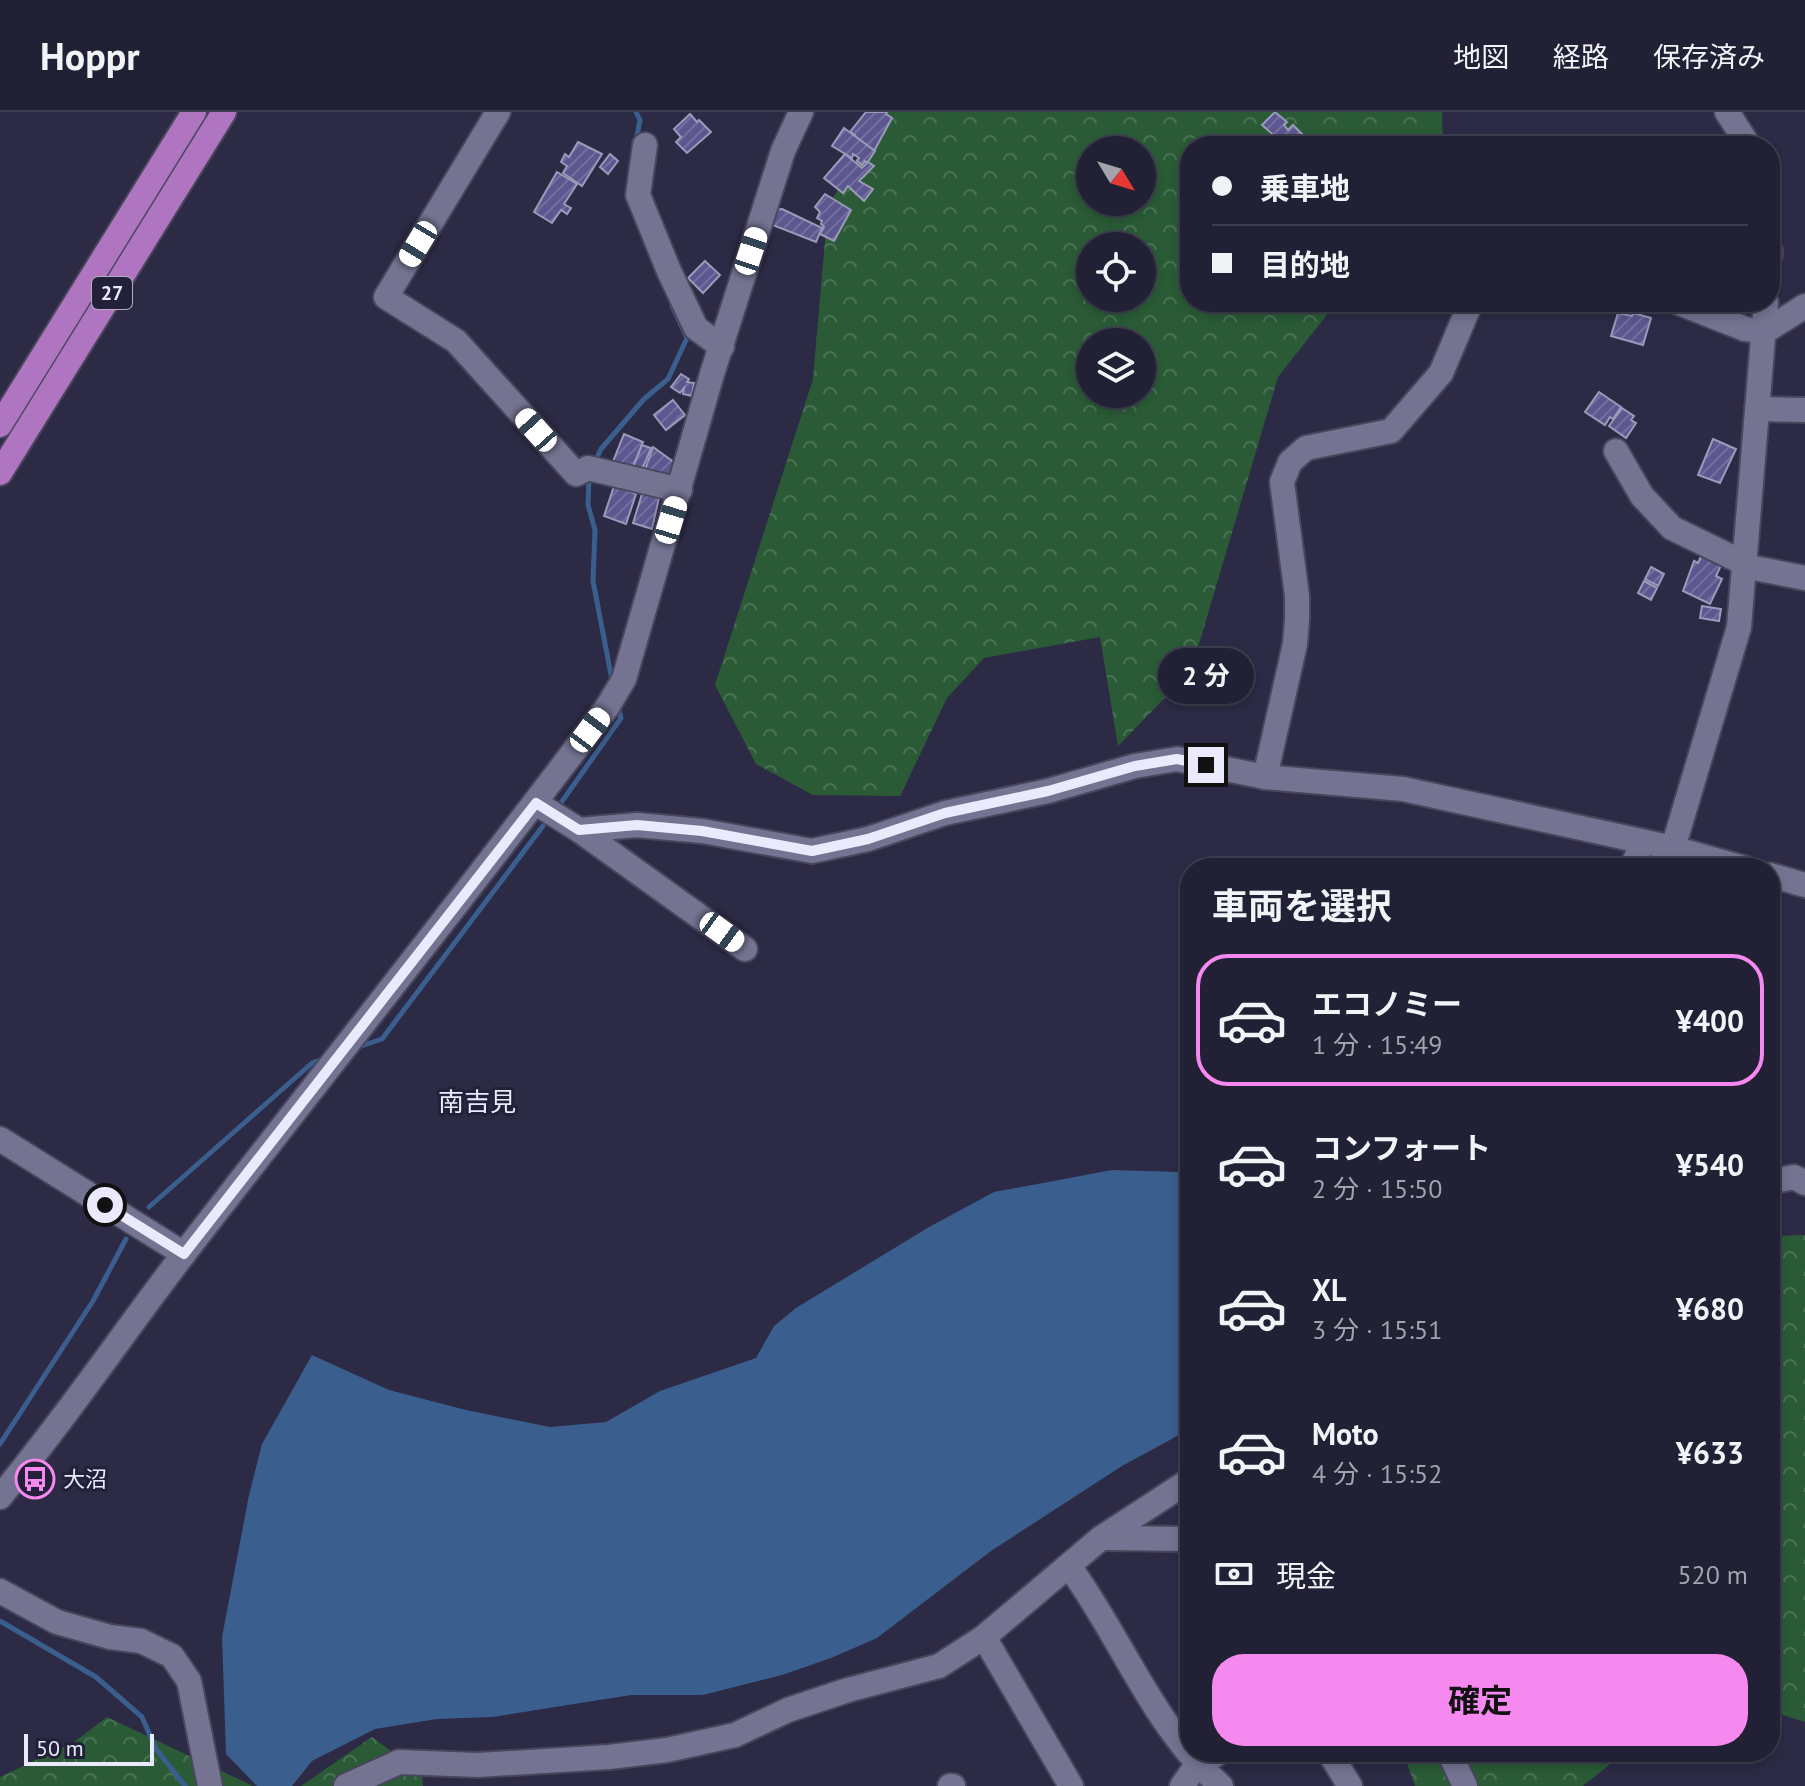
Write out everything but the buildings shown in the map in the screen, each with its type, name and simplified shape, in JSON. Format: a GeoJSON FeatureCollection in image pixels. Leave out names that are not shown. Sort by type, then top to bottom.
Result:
{"type":"FeatureCollection","features":[{"type":"Feature","properties":{"kind":"main road","name":"27"},"geometry":{"type":"LineString","coordinates":[[0,425],[194,112]]}},
{"type":"Feature","properties":{"kind":"main road","name":"27"},"geometry":{"type":"LineString","coordinates":[[0,473],[224,112]]}},
{"type":"Feature","properties":{"kind":"street"},"geometry":{"type":"LineString","coordinates":[[498,112],[386,297],[456,341],[576,474],[588,468],[680,490]]}},
{"type":"Feature","properties":{"kind":"street"},"geometry":{"type":"LineString","coordinates":[[0,1497],[82,1395],[184,1254],[536,803],[608,706],[624,679],[783,151],[801,112]]}},
{"type":"Feature","properties":{"kind":"street"},"geometry":{"type":"LineString","coordinates":[[1727,112],[1743,136]]}},
{"type":"Feature","properties":{"kind":"street"},"geometry":{"type":"LineString","coordinates":[[645,145],[638,195],[696,328],[722,347]]}},
{"type":"Feature","properties":{"kind":"street"},"geometry":{"type":"LineString","coordinates":[[1702,312],[1745,329],[1764,332],[1805,306]]}},
{"type":"Feature","properties":{"kind":"street"},"geometry":{"type":"LineString","coordinates":[[1265,777],[1295,644],[1297,619],[1297,596],[1282,482],[1290,462],[1306,448],[1391,431],[1441,373],[1467,312]]}},
{"type":"Feature","properties":{"kind":"street"},"geometry":{"type":"LineString","coordinates":[[1673,848],[1739,627],[1765,312]]}},
{"type":"Feature","properties":{"kind":"street"},"geometry":{"type":"LineString","coordinates":[[1757,409],[1805,410]]}},
{"type":"Feature","properties":{"kind":"street"},"geometry":{"type":"LineString","coordinates":[[1616,451],[1642,496],[1672,528],[1744,563],[1805,578]]}},
{"type":"Feature","properties":{"kind":"street"},"geometry":{"type":"LineString","coordinates":[[579,830],[637,825],[689,830],[812,851],[868,839],[945,813],[1048,791],[1135,766],[1177,759],[1265,777],[1403,789],[1708,858]]}},
{"type":"Feature","properties":{"kind":"street"},"geometry":{"type":"LineString","coordinates":[[536,803],[579,830],[745,949]]}},
{"type":"Feature","properties":{"kind":"street"},"geometry":{"type":"LineString","coordinates":[[1636,858],[1642,842]]}},
{"type":"Feature","properties":{"kind":"street"},"geometry":{"type":"LineString","coordinates":[[1780,878],[1805,885]]}},
{"type":"Feature","properties":{"kind":"street"},"geometry":{"type":"LineString","coordinates":[[0,1139],[184,1254]]}},
{"type":"Feature","properties":{"kind":"street"},"geometry":{"type":"LineString","coordinates":[[1780,1180],[1794,1177],[1805,1183]]}},
{"type":"Feature","properties":{"kind":"street"},"geometry":{"type":"LineString","coordinates":[[346,1786],[399,1762],[478,1765],[667,1750],[735,1735],[788,1710],[939,1666],[984,1637],[1101,1538],[1180,1487]]}},
{"type":"Feature","properties":{"kind":"street"},"geometry":{"type":"LineString","coordinates":[[1101,1538],[1180,1539]]}},
{"type":"Feature","properties":{"kind":"street"},"geometry":{"type":"LineString","coordinates":[[1069,1566],[1180,1739]]}},
{"type":"Feature","properties":{"kind":"street"},"geometry":{"type":"LineString","coordinates":[[0,1591],[57,1622],[110,1637],[141,1641],[172,1656],[189,1681],[210,1786]]}},
{"type":"Feature","properties":{"kind":"street"},"geometry":{"type":"LineString","coordinates":[[984,1637],[1071,1786]]}},
{"type":"Feature","properties":{"kind":"street"},"geometry":{"type":"LineString","coordinates":[[1195,1762],[1221,1786]]}},
{"type":"Feature","properties":{"kind":"street"},"geometry":{"type":"LineString","coordinates":[[1182,1786],[1202,1762]]}},
{"type":"Feature","properties":{"kind":"street"},"geometry":{"type":"LineString","coordinates":[[1335,1762],[1350,1786]]}},
{"type":"Feature","properties":{"kind":"street"},"geometry":{"type":"LineString","coordinates":[[1454,1762],[1465,1786]]}},
{"type":"Feature","properties":{"kind":"green space"},"geometry":{"type":"Polygon","coordinates":[[[885,112],[1442,112],[1443,136],[1180,136],[1180,312],[1329,312],[1278,377],[1191,671],[1118,746],[1100,637],[984,658],[947,698],[900,796],[813,795],[756,764],[715,685],[813,379],[828,206],[885,112]]]}},
{"type":"Feature","properties":{"kind":"green space"},"geometry":{"type":"Polygon","coordinates":[[[1805,1235],[1805,1722],[1780,1714],[1780,1236],[1805,1235]]]}},
{"type":"Feature","properties":{"kind":"green space"},"geometry":{"type":"Polygon","coordinates":[[[107,1717],[253,1786],[0,1786],[0,1777],[74,1742],[107,1717]]]}},
{"type":"Feature","properties":{"kind":"green space"},"geometry":{"type":"Polygon","coordinates":[[[372,1737],[422,1774],[423,1786],[301,1786],[372,1737]]]}},
{"type":"Feature","properties":{"kind":"green space"},"geometry":{"type":"Polygon","coordinates":[[[1407,1762],[1613,1762],[1583,1786],[1415,1786],[1407,1762]]]}},
{"type":"Feature","properties":{"kind":"water"},"geometry":{"type":"Polygon","coordinates":[[[1112,1170],[1179,1172],[1180,1434],[1122,1466],[991,1551],[877,1638],[782,1675],[703,1695],[631,1695],[493,1717],[437,1719],[375,1729],[312,1761],[292,1786],[257,1786],[226,1754],[222,1637],[249,1495],[262,1444],[312,1355],[389,1390],[466,1410],[550,1427],[606,1422],[660,1391],[756,1358],[774,1326],[796,1308],[929,1227],[994,1192],[1112,1170]]]}},
{"type":"Feature","properties":{"kind":"waterway"},"geometry":{"type":"LineString","coordinates":[[636,112],[640,120],[636,141]]}},
{"type":"Feature","properties":{"kind":"waterway"},"geometry":{"type":"LineString","coordinates":[[594,464],[601,449],[644,399],[668,379],[687,338],[672,306]]}},
{"type":"Feature","properties":{"kind":"waterway"},"geometry":{"type":"LineString","coordinates":[[589,477],[588,505],[595,530],[593,581],[612,680]]}},
{"type":"Feature","properties":{"kind":"waterway"},"geometry":{"type":"LineString","coordinates":[[558,807],[621,718],[618,705]]}},
{"type":"Feature","properties":{"kind":"waterway"},"geometry":{"type":"LineString","coordinates":[[355,1048],[382,1039],[549,818]]}},
{"type":"Feature","properties":{"kind":"waterway"},"geometry":{"type":"LineString","coordinates":[[149,1207],[312,1063],[323,1059]]}},
{"type":"Feature","properties":{"kind":"waterway"},"geometry":{"type":"LineString","coordinates":[[0,1444],[93,1301],[126,1239]]}},
{"type":"Feature","properties":{"kind":"waterway"},"geometry":{"type":"LineString","coordinates":[[0,1621],[96,1677],[142,1717],[156,1749],[185,1786]]}},
{"type":"Feature","properties":{"kind":"place","name":"大沼"},"geometry":{"type":"Point","coordinates":[35,1479]}},
{"type":"Feature","properties":{"kind":"district","name":"南吉見"},"geometry":{"type":"Point","coordinates":[477,1102]}},
{"type":"Feature","properties":{"kind":"route"},"geometry":{"type":"LineString","coordinates":[[105,1205],[184,1254],[536,803],[579,830],[637,825],[702,831],[812,851],[868,839],[945,813],[1048,791],[1135,766],[1177,759],[1206,765]]}}]}
